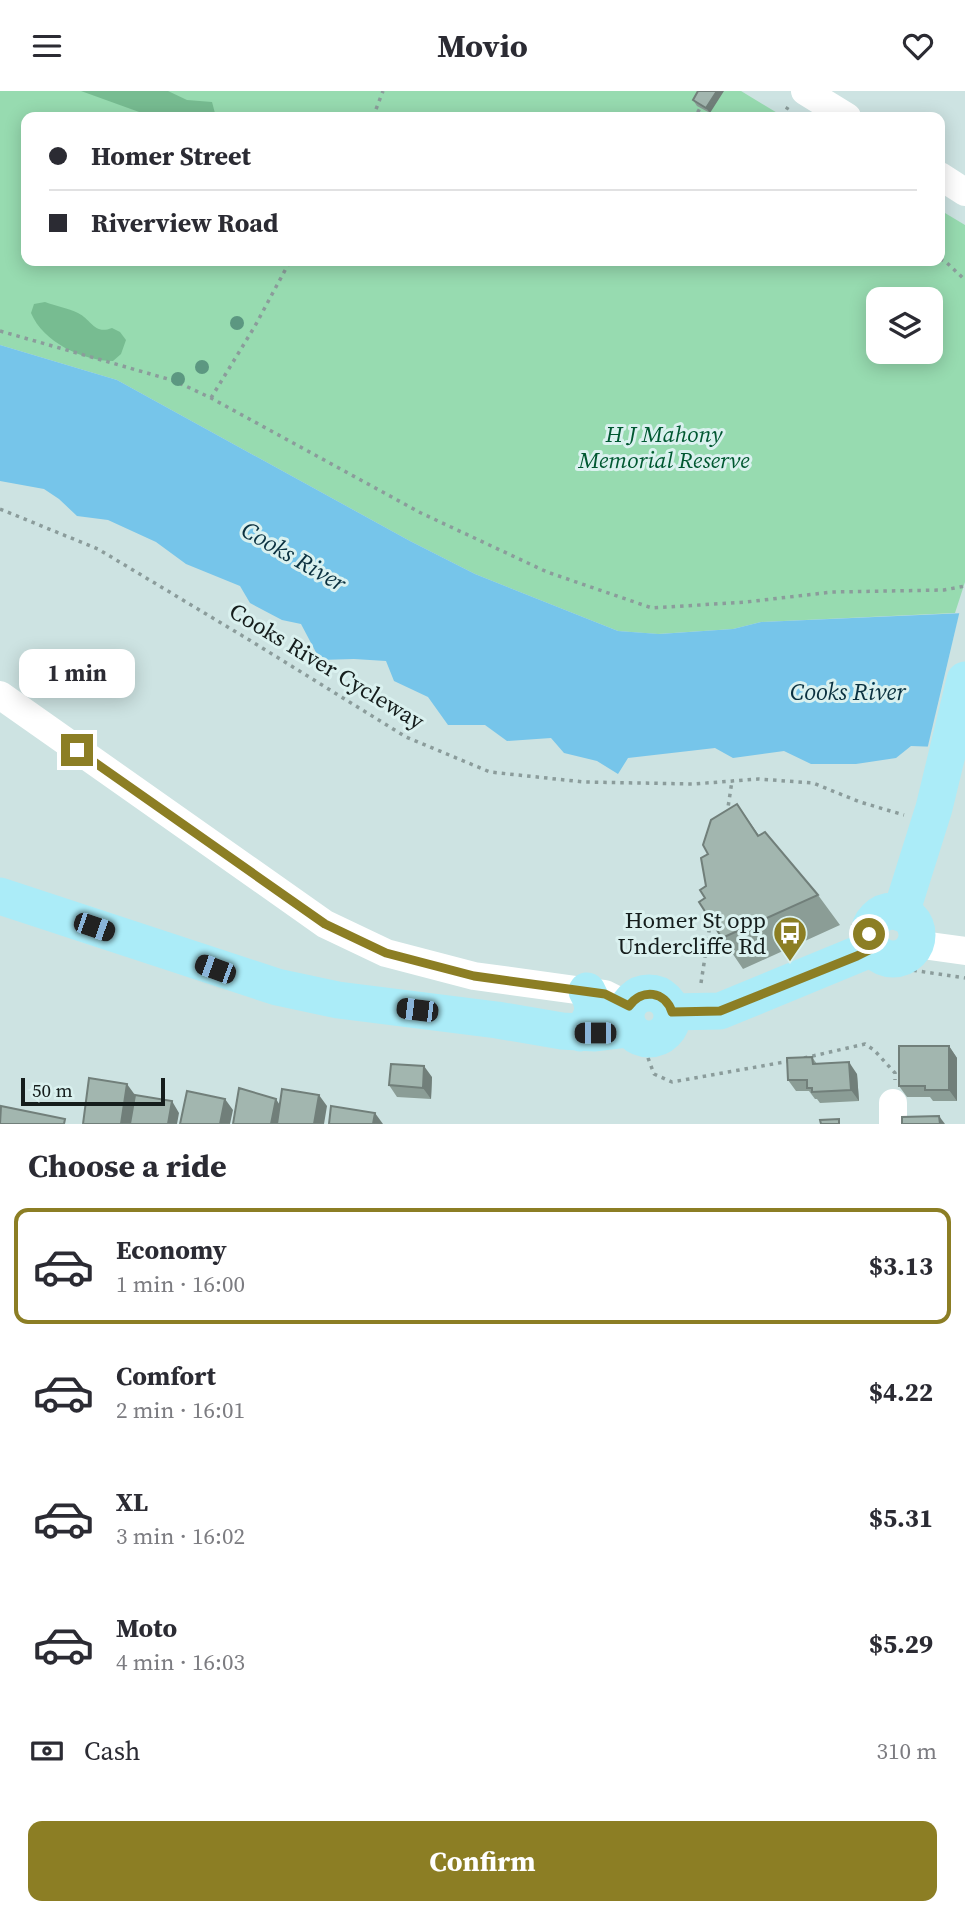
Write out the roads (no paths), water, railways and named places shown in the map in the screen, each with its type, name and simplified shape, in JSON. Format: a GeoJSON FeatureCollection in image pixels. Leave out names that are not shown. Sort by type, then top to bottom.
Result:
{"type":"FeatureCollection","features":[{"type":"Feature","properties":{"kind":"main road"},"geometry":{"type":"LineString","coordinates":[[0,896],[277,987],[338,1000],[580,1033],[634,1028],[639,996],[653,994],[665,1000],[672,1012],[720,1011],[884,957],[891,959],[905,955],[910,927],[957,762],[965,680]]}},
{"type":"Feature","properties":{"kind":"main road"},"geometry":{"type":"LineString","coordinates":[[580,1033],[593,1017],[594,1009],[587,991]]}},
{"type":"Feature","properties":{"kind":"street"},"geometry":{"type":"LineString","coordinates":[[805,91],[839,112]]}},
{"type":"Feature","properties":{"kind":"street"},"geometry":{"type":"LineString","coordinates":[[945,179],[965,192]]}},
{"type":"Feature","properties":{"kind":"street"},"geometry":{"type":"LineString","coordinates":[[0,695],[325,924],[386,953],[474,976],[605,994],[634,1028]]}},
{"type":"Feature","properties":{"kind":"street"},"geometry":{"type":"LineString","coordinates":[[910,927],[965,951]]}},
{"type":"Feature","properties":{"kind":"water","name":"Cooks River"},"geometry":{"type":"Polygon","coordinates":[[[0,345],[117,380],[475,574],[618,631],[659,634],[733,629],[761,622],[965,613],[965,748],[911,746],[896,758],[856,764],[811,764],[784,751],[733,758],[715,748],[628,758],[618,774],[597,761],[564,753],[551,738],[507,741],[485,725],[448,725],[428,697],[394,681],[386,661],[320,660],[301,624],[282,620],[250,603],[240,586],[186,564],[156,542],[108,520],[77,516],[44,489],[0,481],[0,345]]]}},
{"type":"Feature","properties":{"kind":"place","name":"Homer St opp Undercliffe Rd"},"geometry":{"type":"Point","coordinates":[790,963]}},
{"type":"Feature","properties":{"kind":"park label","name":"H J Mahony Memorial Reserve"},"geometry":{"type":"Point","coordinates":[664,447]}}]}
